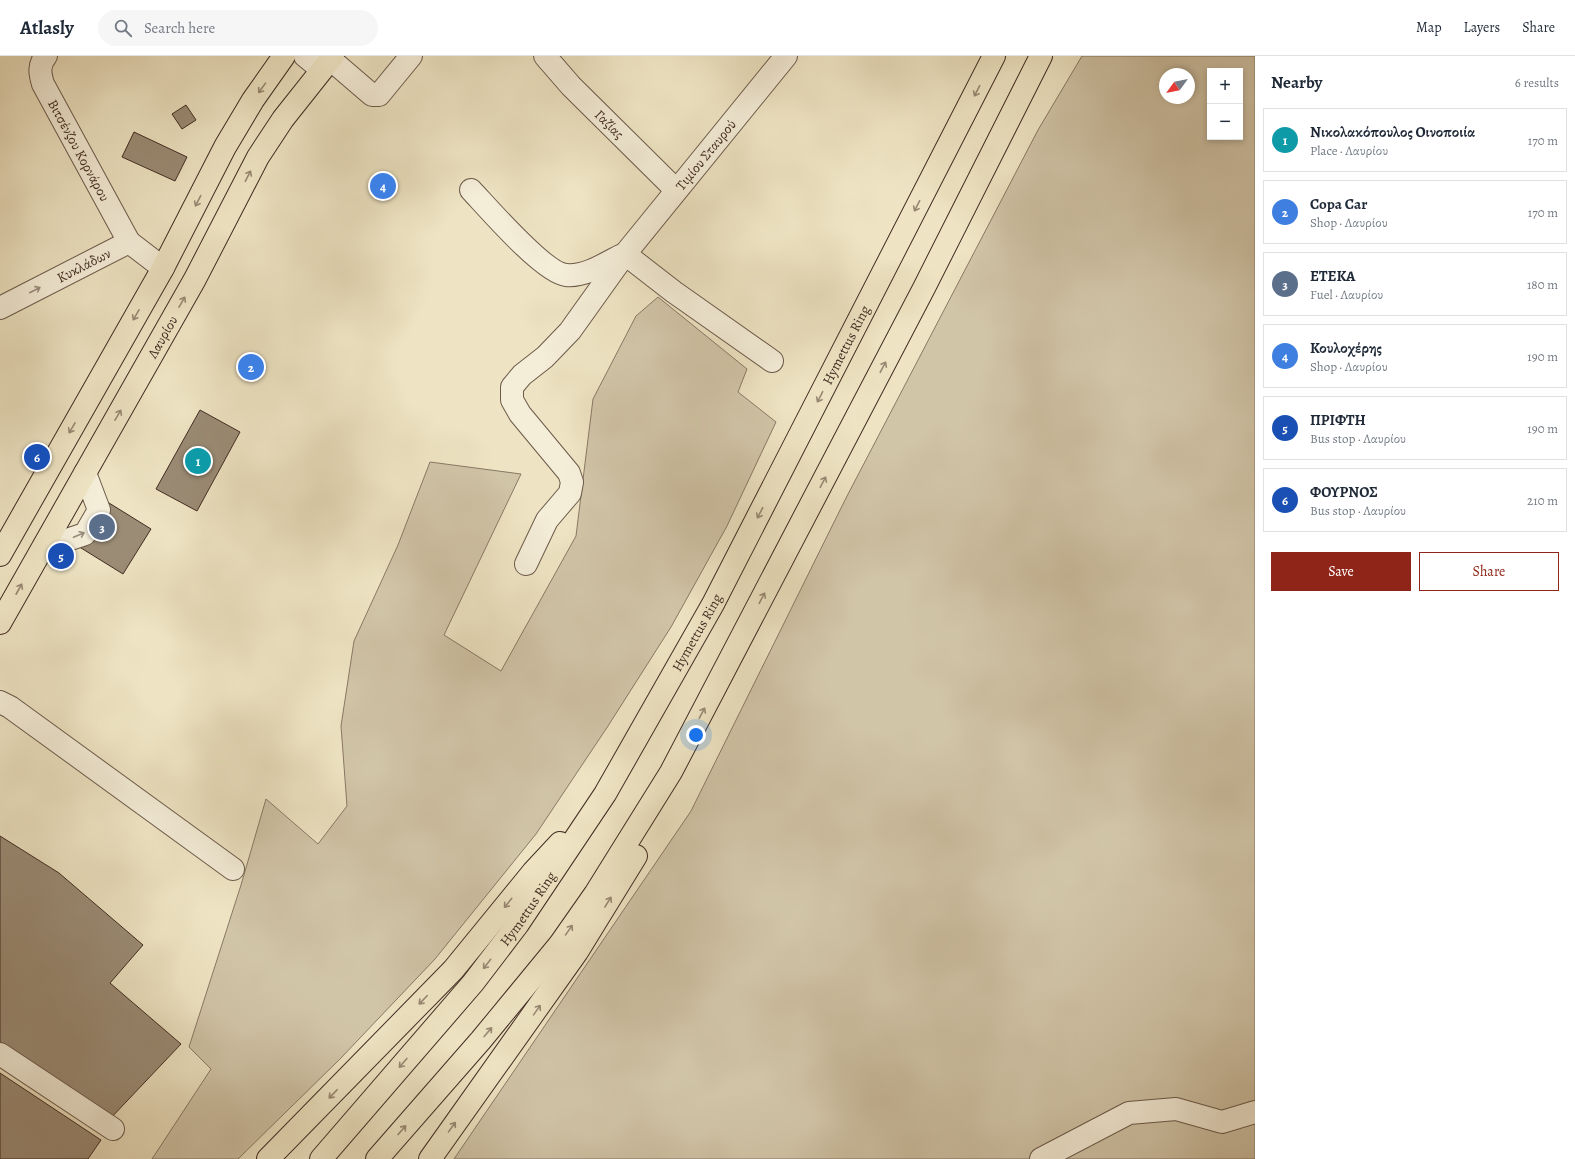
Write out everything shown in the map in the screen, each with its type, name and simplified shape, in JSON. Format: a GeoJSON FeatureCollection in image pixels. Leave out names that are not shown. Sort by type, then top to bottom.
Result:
{"type":"FeatureCollection","features":[{"type":"Feature","properties":{"kind":"main road"},"geometry":{"type":"LineString","coordinates":[[0,555],[163,268],[225,147],[253,100],[284,56]]}},
{"type":"Feature","properties":{"kind":"main road","name":"Hymettus Ring"},"geometry":{"type":"LineString","coordinates":[[321,1159],[473,982],[518,924],[605,794],[714,604],[994,56]]}},
{"type":"Feature","properties":{"kind":"main road"},"geometry":{"type":"LineString","coordinates":[[377,1159],[481,1040],[560,944],[595,894],[671,772],[924,288],[1041,56]]}},
{"type":"Feature","properties":{"kind":"main road","name":"Λαυρίου"},"geometry":{"type":"LineString","coordinates":[[0,623],[195,279],[258,157],[282,119],[328,62]]}},
{"type":"Feature","properties":{"kind":"main road"},"geometry":{"type":"LineString","coordinates":[[430,1159],[529,1022],[581,946],[634,861],[671,772]]}},
{"type":"Feature","properties":{"kind":"main road"},"geometry":{"type":"LineString","coordinates":[[268,1159],[453,970],[533,872],[605,794]]}},
{"type":"Feature","properties":{"kind":"street","name":"Βιτσένζου Κορνάρου"},"geometry":{"type":"LineString","coordinates":[[46,56],[43,60],[40,72],[43,84],[129,242]]}},
{"type":"Feature","properties":{"kind":"street"},"geometry":{"type":"LineString","coordinates":[[305,56],[328,62],[372,95],[379,95],[411,56]]}},
{"type":"Feature","properties":{"kind":"street","name":"Γαζίας"},"geometry":{"type":"LineString","coordinates":[[545,56],[571,86],[676,190]]}},
{"type":"Feature","properties":{"kind":"street","name":"Τιμίου Σταυρού"},"geometry":{"type":"LineString","coordinates":[[526,564],[547,520],[570,493],[572,482],[569,473],[520,414],[512,400],[512,387],[522,375],[545,357],[570,331],[625,254],[786,56]]}},
{"type":"Feature","properties":{"kind":"street"},"geometry":{"type":"LineString","coordinates":[[471,190],[543,264],[565,275],[596,270],[625,254],[674,292],[772,361]]}},
{"type":"Feature","properties":{"kind":"street"},"geometry":{"type":"LineString","coordinates":[[129,242],[163,268]]}},
{"type":"Feature","properties":{"kind":"street","name":"Κυκλάδων"},"geometry":{"type":"LineString","coordinates":[[0,308],[129,242]]}},
{"type":"Feature","properties":{"kind":"street"},"geometry":{"type":"LineString","coordinates":[[43,548],[85,534],[99,510],[85,473]]}},
{"type":"Feature","properties":{"kind":"street"},"geometry":{"type":"LineString","coordinates":[[0,702],[10,707],[233,870]]}},
{"type":"Feature","properties":{"kind":"street"},"geometry":{"type":"LineString","coordinates":[[0,1054],[113,1130]]}},
{"type":"Feature","properties":{"kind":"street"},"geometry":{"type":"LineString","coordinates":[[1041,1159],[1129,1113],[1176,1109],[1222,1122],[1255,1112]]}},
{"type":"Feature","properties":{"kind":"shaded area"},"geometry":{"type":"Polygon","coordinates":[[[1082,56],[1255,56],[1255,1159],[454,1159],[691,811],[846,498],[1038,130],[1082,56]]]}},
{"type":"Feature","properties":{"kind":"shaded area"},"geometry":{"type":"Polygon","coordinates":[[[658,297],[747,369],[738,392],[776,422],[727,526],[671,627],[608,726],[536,834],[435,959],[340,1059],[238,1159],[152,1159],[211,1069],[189,1047],[241,885],[266,799],[318,844],[347,806],[341,726],[354,641],[398,545],[430,462],[521,474],[444,635],[501,671],[576,536],[593,399],[636,316],[658,297]]]}},
{"type":"Feature","properties":{"kind":"building"},"geometry":{"type":"Polygon","coordinates":[[[186,105],[196,120],[182,129],[172,114],[186,105]]]}},
{"type":"Feature","properties":{"kind":"building"},"geometry":{"type":"Polygon","coordinates":[[[134,132],[187,157],[175,181],[122,157],[134,132]]]}},
{"type":"Feature","properties":{"kind":"building"},"geometry":{"type":"Polygon","coordinates":[[[200,410],[240,432],[197,511],[156,489],[200,410]]]}},
{"type":"Feature","properties":{"kind":"building"},"geometry":{"type":"Polygon","coordinates":[[[101,498],[151,529],[123,574],[73,543],[101,498]]]}},
{"type":"Feature","properties":{"kind":"building"},"geometry":{"type":"Polygon","coordinates":[[[0,836],[59,873],[143,945],[110,983],[181,1044],[109,1120],[0,1049],[0,836]]]}},
{"type":"Feature","properties":{"kind":"building"},"geometry":{"type":"Polygon","coordinates":[[[0,1073],[101,1140],[88,1159],[0,1159],[0,1073]]]}},
{"type":"Feature","properties":{"kind":"place","name":"Κουλοχέρης"},"geometry":{"type":"Point","coordinates":[383,186]}},
{"type":"Feature","properties":{"kind":"place","name":"Copa Car"},"geometry":{"type":"Point","coordinates":[251,367]}},
{"type":"Feature","properties":{"kind":"place","name":"ΦΟΥΡΝΟΣ"},"geometry":{"type":"Point","coordinates":[37,457]}},
{"type":"Feature","properties":{"kind":"place","name":"Νικολακόπουλος Οινοποιία"},"geometry":{"type":"Point","coordinates":[198,461]}},
{"type":"Feature","properties":{"kind":"place","name":"ΕΤΕΚΑ"},"geometry":{"type":"Point","coordinates":[102,527]}},
{"type":"Feature","properties":{"kind":"place","name":"ΠΡΙΦΤΗ"},"geometry":{"type":"Point","coordinates":[61,556]}}]}
